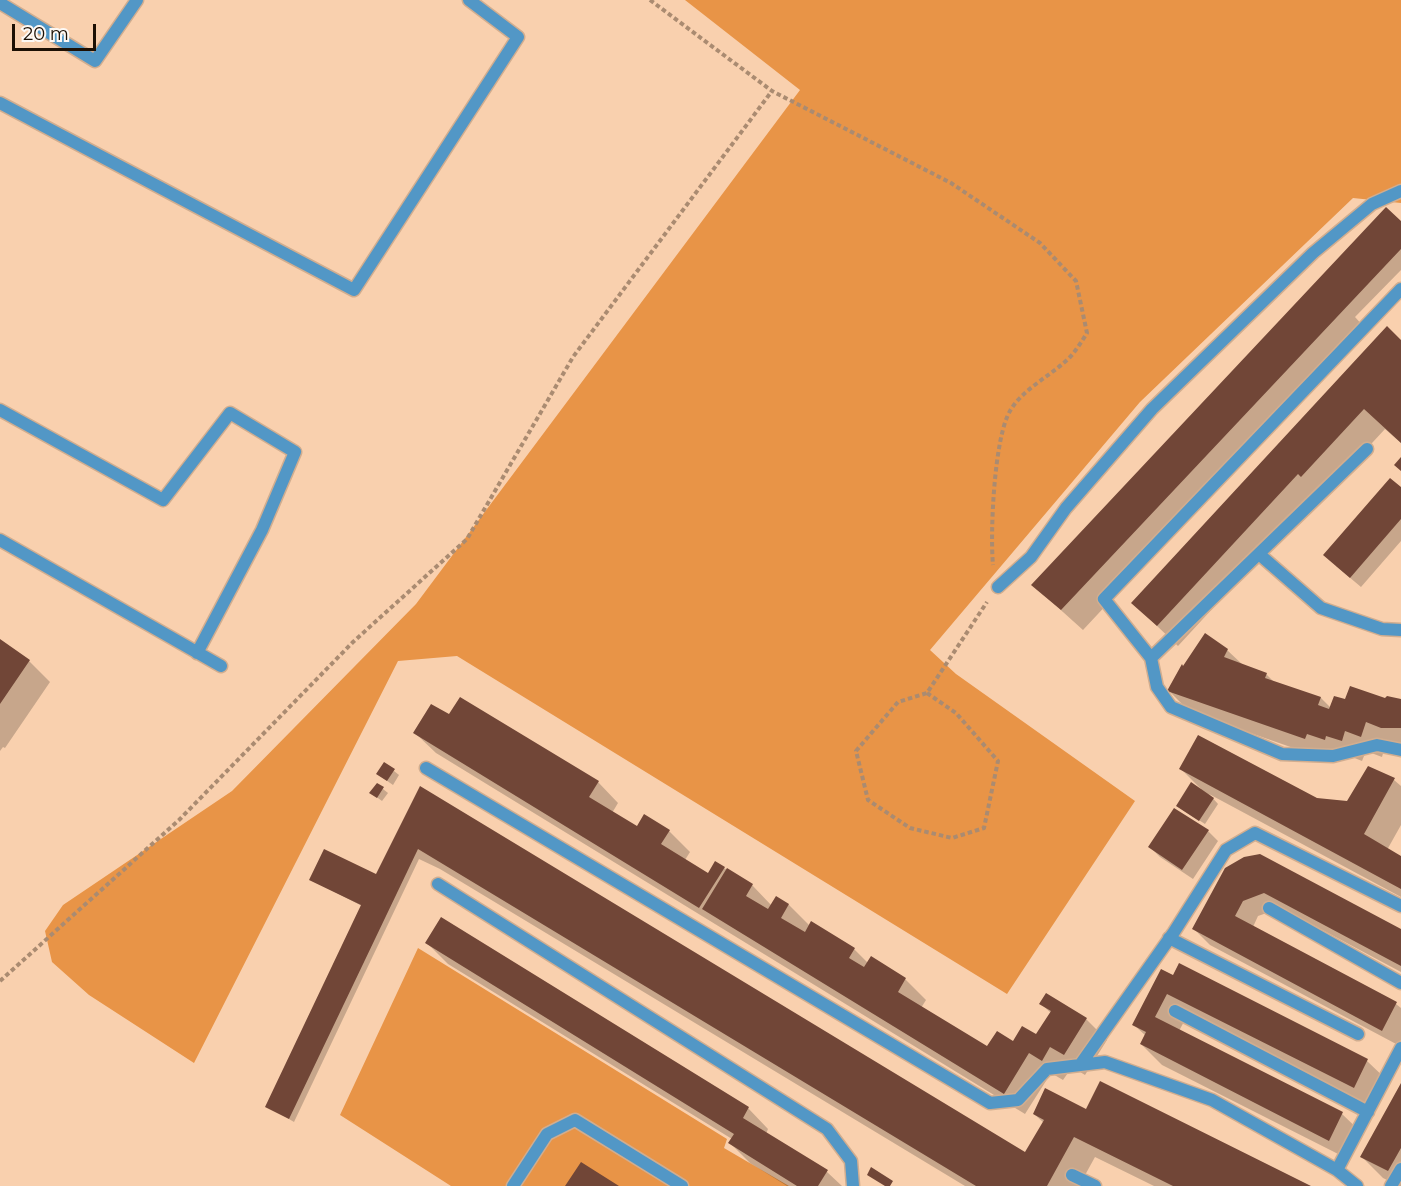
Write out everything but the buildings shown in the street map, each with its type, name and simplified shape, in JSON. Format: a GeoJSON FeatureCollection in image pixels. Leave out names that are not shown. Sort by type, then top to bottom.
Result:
{"type":"FeatureCollection","features":[{"type":"Feature","properties":{"kind":"lane"},"geometry":{"type":"LineString","coordinates":[[0,3],[95,61],[137,0]]}},
{"type":"Feature","properties":{"kind":"lane"},"geometry":{"type":"LineString","coordinates":[[0,103],[354,290],[518,37],[469,0]]}},
{"type":"Feature","properties":{"kind":"lane"},"geometry":{"type":"LineString","coordinates":[[998,587],[1031,557],[1066,508],[1152,409],[1312,253],[1372,204],[1401,191]]}},
{"type":"Feature","properties":{"kind":"lane"},"geometry":{"type":"LineString","coordinates":[[1401,290],[1104,599],[1151,658],[1157,687],[1171,707],[1282,754],[1333,756],[1377,746],[1401,750]]}},
{"type":"Feature","properties":{"kind":"lane"},"geometry":{"type":"LineString","coordinates":[[0,410],[163,500],[230,413],[295,452],[261,531],[197,653]]}},
{"type":"Feature","properties":{"kind":"lane"},"geometry":{"type":"LineString","coordinates":[[1151,658],[1367,449]]}},
{"type":"Feature","properties":{"kind":"lane"},"geometry":{"type":"LineString","coordinates":[[0,540],[221,666]]}},
{"type":"Feature","properties":{"kind":"lane"},"geometry":{"type":"LineString","coordinates":[[1259,554],[1321,608],[1382,629],[1401,630]]}},
{"type":"Feature","properties":{"kind":"lane"},"geometry":{"type":"LineString","coordinates":[[426,768],[990,1102],[1017,1100],[1047,1069],[1105,1062],[1212,1100],[1337,1170],[1357,1186]]}},
{"type":"Feature","properties":{"kind":"lane"},"geometry":{"type":"LineString","coordinates":[[1080,1065],[1169,938],[1226,850],[1255,832],[1401,906]]}},
{"type":"Feature","properties":{"kind":"lane"},"geometry":{"type":"LineString","coordinates":[[438,884],[826,1129],[850,1161],[853,1186]]}},
{"type":"Feature","properties":{"kind":"lane"},"geometry":{"type":"LineString","coordinates":[[1269,908],[1401,983]]}},
{"type":"Feature","properties":{"kind":"lane"},"geometry":{"type":"LineString","coordinates":[[1169,938],[1358,1034]]}},
{"type":"Feature","properties":{"kind":"lane"},"geometry":{"type":"LineString","coordinates":[[1175,1011],[1368,1112]]}},
{"type":"Feature","properties":{"kind":"lane"},"geometry":{"type":"LineString","coordinates":[[1337,1170],[1401,1048]]}},
{"type":"Feature","properties":{"kind":"lane"},"geometry":{"type":"LineString","coordinates":[[513,1186],[547,1134],[575,1120],[682,1186]]}},
{"type":"Feature","properties":{"kind":"lane"},"geometry":{"type":"LineString","coordinates":[[1391,1186],[1401,1170]]}},
{"type":"Feature","properties":{"kind":"lane"},"geometry":{"type":"LineString","coordinates":[[1072,1176],[1095,1186]]}},
{"type":"Feature","properties":{"kind":"path"},"geometry":{"type":"LineString","coordinates":[[650,0],[772,91],[951,183],[1040,243],[1076,281],[1087,333],[1071,356],[1030,390],[1010,411],[1001,443],[994,497],[993,551],[998,587],[927,693],[898,702],[856,751],[868,800],[910,828],[952,838],[984,828],[998,761],[957,714],[927,693]]}},
{"type":"Feature","properties":{"kind":"path"},"geometry":{"type":"LineString","coordinates":[[0,981],[179,820],[353,642],[466,539],[573,357],[772,91]]}},
{"type":"Feature","properties":{"kind":"shaded area"},"geometry":{"type":"Polygon","coordinates":[[[685,0],[1401,0],[1401,203],[1353,198],[1140,402],[930,650],[956,674],[1135,801],[1007,994],[457,656],[398,661],[194,1063],[89,995],[52,962],[45,931],[63,905],[232,791],[416,604],[800,90],[685,0]]]}},
{"type":"Feature","properties":{"kind":"shaded area"},"geometry":{"type":"Polygon","coordinates":[[[418,948],[727,1139],[724,1148],[789,1186],[451,1186],[340,1115],[418,948]]]}}]}
